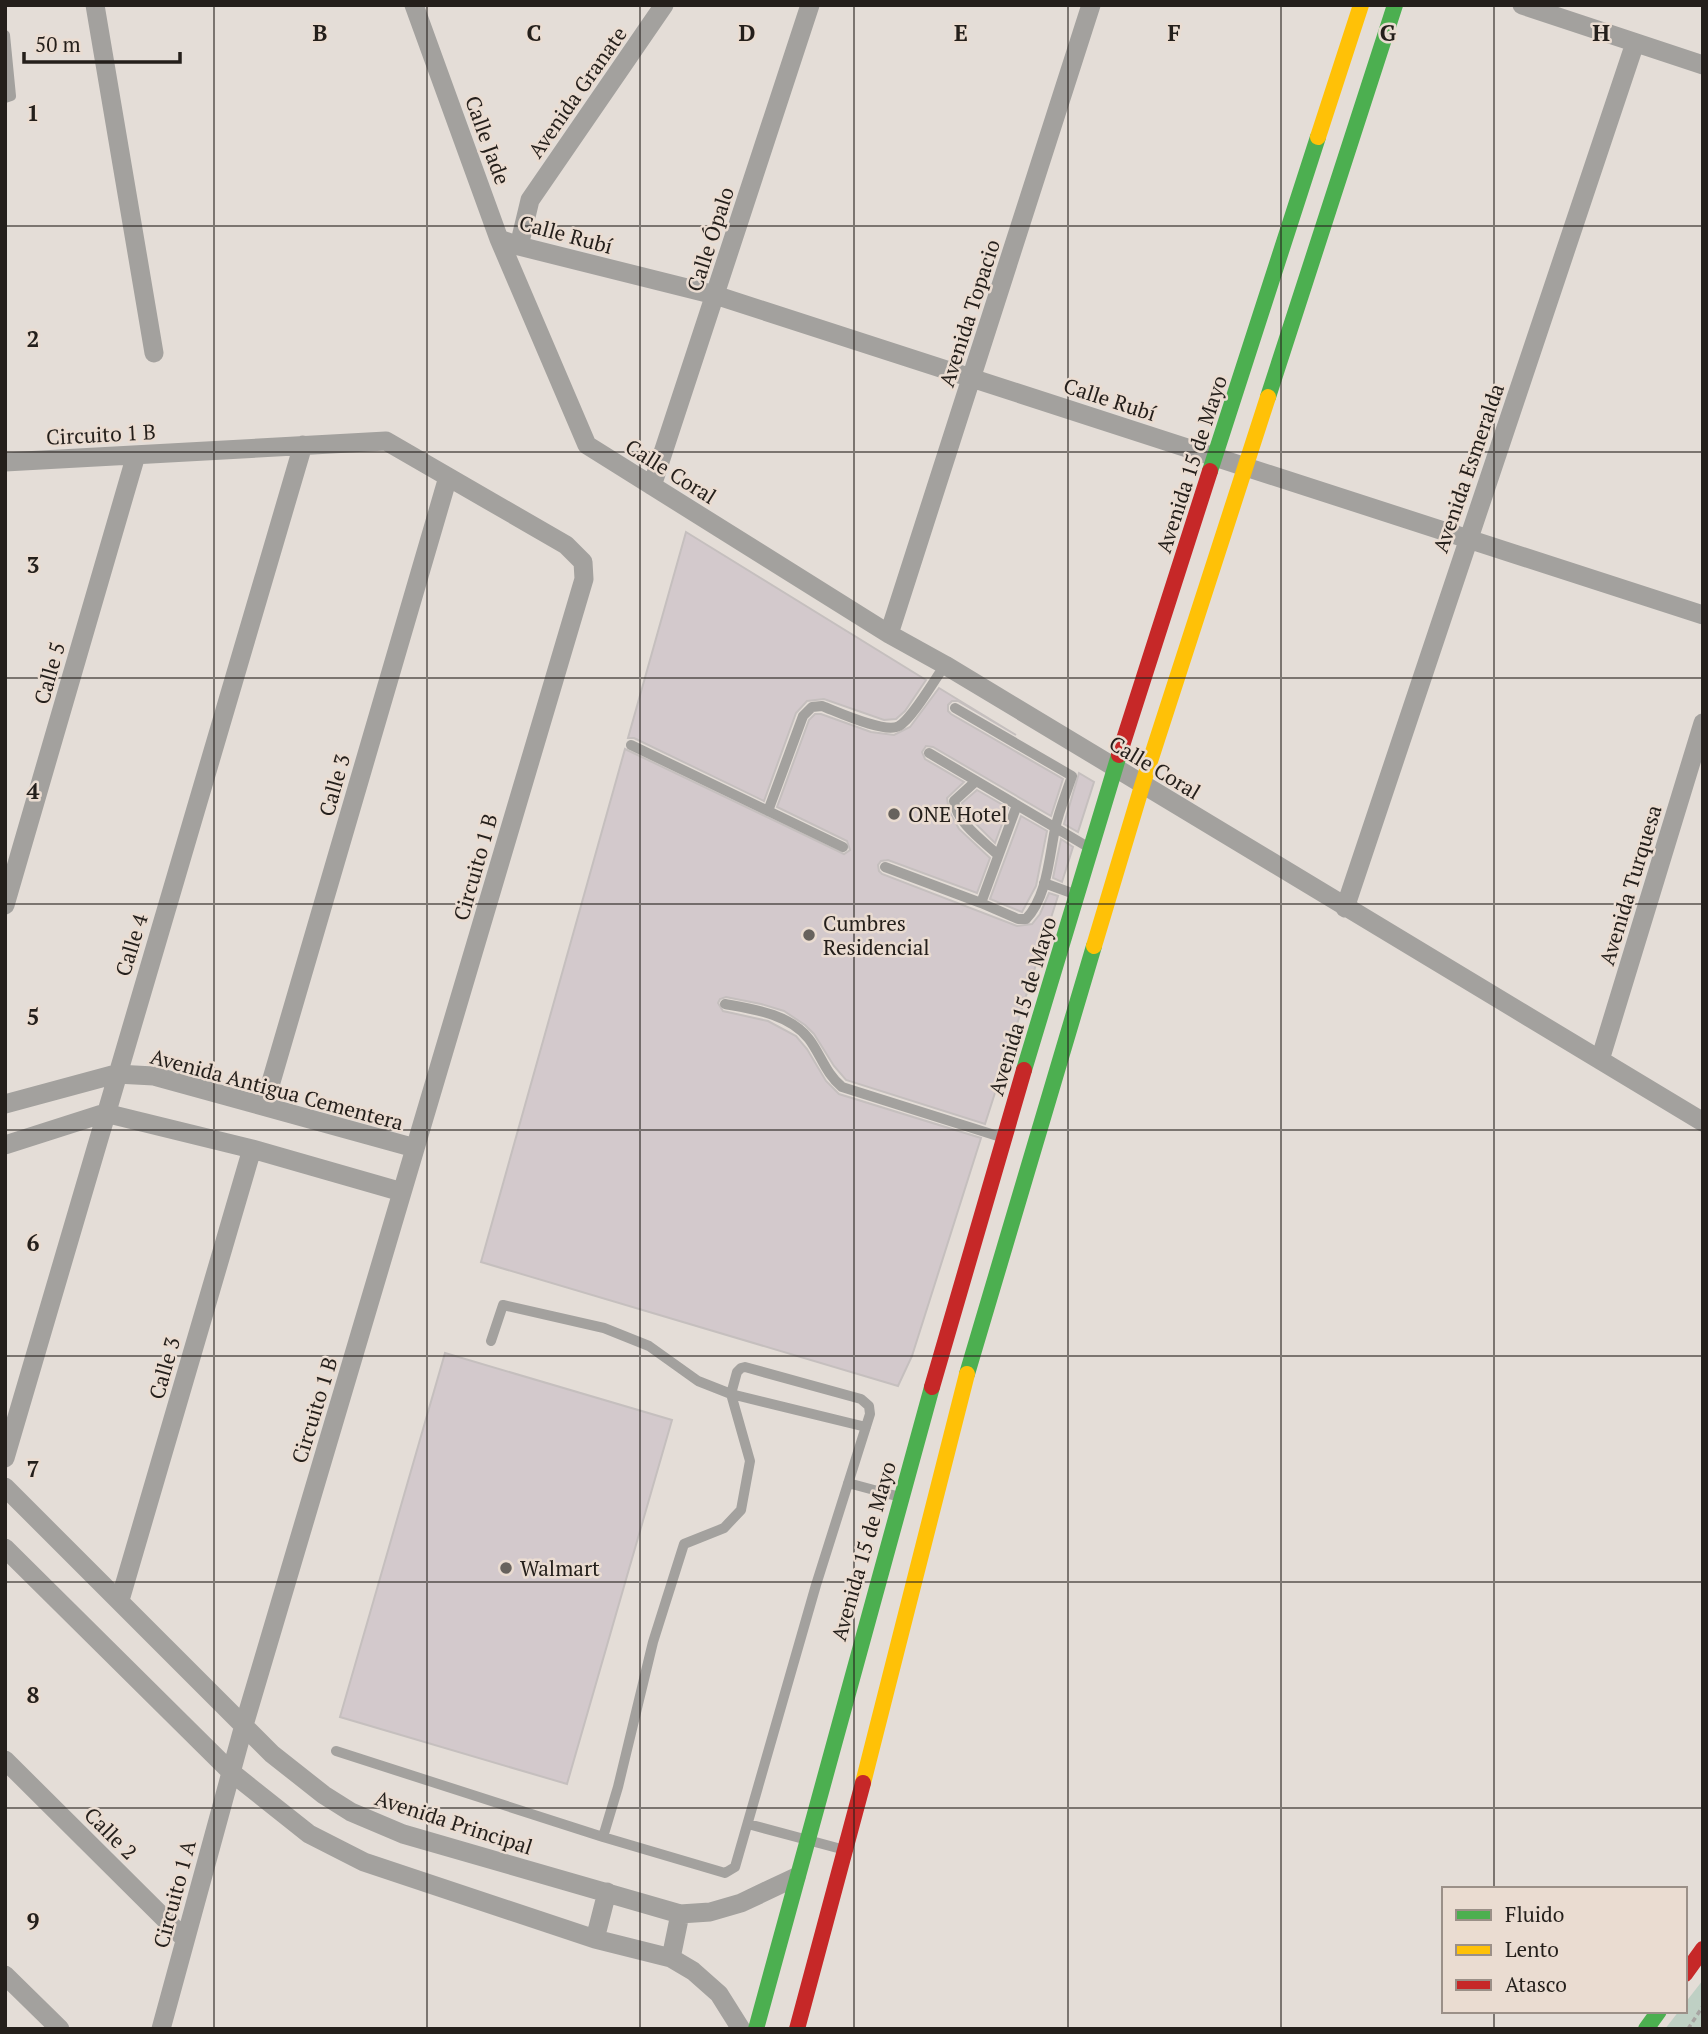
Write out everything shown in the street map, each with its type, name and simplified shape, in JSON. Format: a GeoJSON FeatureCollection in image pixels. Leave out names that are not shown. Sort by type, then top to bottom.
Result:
{"type":"FeatureCollection","features":[{"type":"Feature","properties":{"kind":"main road","name":"Avenida 15 de Mayo"},"geometry":{"type":"LineString","coordinates":[[757,2029],[900,1497],[1004,1138],[1115,770],[1361,5]]}},
{"type":"Feature","properties":{"kind":"main road"},"geometry":{"type":"LineString","coordinates":[[797,2029],[846,1851],[969,1364],[1142,786],[1395,5]]}},
{"type":"Feature","properties":{"kind":"main road"},"geometry":{"type":"LineString","coordinates":[[939,1359],[969,1364]]}},
{"type":"Feature","properties":{"kind":"main road"},"geometry":{"type":"LineString","coordinates":[[1687,1971],[1703,1949]]}},
{"type":"Feature","properties":{"kind":"main road"},"geometry":{"type":"LineString","coordinates":[[1646,2029],[1658,2013]]}},
{"type":"Feature","properties":{"kind":"street"},"geometry":{"type":"LineString","coordinates":[[95,5],[154,353]]}},
{"type":"Feature","properties":{"kind":"street","name":"Calle Jade"},"geometry":{"type":"LineString","coordinates":[[414,5],[499,239],[587,445]]}},
{"type":"Feature","properties":{"kind":"street","name":"Avenida Granate"},"geometry":{"type":"LineString","coordinates":[[519,246],[530,201],[664,5]]}},
{"type":"Feature","properties":{"kind":"street","name":"Calle Ópalo"},"geometry":{"type":"LineString","coordinates":[[652,486],[810,5]]}},
{"type":"Feature","properties":{"kind":"street","name":"Avenida Topacio"},"geometry":{"type":"LineString","coordinates":[[889,634],[1091,5]]}},
{"type":"Feature","properties":{"kind":"street"},"geometry":{"type":"LineString","coordinates":[[1522,5],[1703,65]]}},
{"type":"Feature","properties":{"kind":"street","name":"Avenida Esmeralda"},"geometry":{"type":"LineString","coordinates":[[1345,908],[1635,43]]}},
{"type":"Feature","properties":{"kind":"street","name":"Calle Rubí"},"geometry":{"type":"LineString","coordinates":[[499,239],[715,295],[1703,615]]}},
{"type":"Feature","properties":{"kind":"street","name":"Circuito 1 B"},"geometry":{"type":"LineString","coordinates":[[5,462],[386,441],[566,545],[583,562],[583,579],[231,1772]]}},
{"type":"Feature","properties":{"kind":"street","name":"Calle 4"},"geometry":{"type":"LineString","coordinates":[[5,1458],[303,445]]}},
{"type":"Feature","properties":{"kind":"street","name":"Calle Coral"},"geometry":{"type":"LineString","coordinates":[[587,445],[889,634],[945,665],[1115,770],[1703,1122]]}},
{"type":"Feature","properties":{"kind":"street","name":"Calle 5"},"geometry":{"type":"LineString","coordinates":[[5,905],[136,455]]}},
{"type":"Feature","properties":{"kind":"street","name":"Calle 3"},"geometry":{"type":"LineString","coordinates":[[264,1106],[448,477]]}},
{"type":"Feature","properties":{"kind":"street","name":"Avenida Turquesa"},"geometry":{"type":"LineString","coordinates":[[1600,1060],[1703,723]]}},
{"type":"Feature","properties":{"kind":"street","name":"Avenida Antigua Cementera"},"geometry":{"type":"LineString","coordinates":[[5,1104],[116,1074],[154,1076],[415,1148]]}},
{"type":"Feature","properties":{"kind":"street"},"geometry":{"type":"LineString","coordinates":[[5,1145],[105,1113],[252,1149],[402,1192]]}},
{"type":"Feature","properties":{"kind":"street","name":"Calle 3"},"geometry":{"type":"LineString","coordinates":[[120,1601],[252,1149]]}},
{"type":"Feature","properties":{"kind":"street","name":"Avenida Principal"},"geometry":{"type":"LineString","coordinates":[[5,1486],[272,1754],[324,1795],[351,1812],[403,1834],[680,1914],[710,1912],[741,1903],[796,1877]]}},
{"type":"Feature","properties":{"kind":"street"},"geometry":{"type":"LineString","coordinates":[[5,1548],[231,1772],[309,1834],[364,1862],[595,1939],[671,1958],[693,1971],[719,1994],[741,2029]]}},
{"type":"Feature","properties":{"kind":"street","name":"Calle 2"},"geometry":{"type":"LineString","coordinates":[[5,1760],[185,1939]]}},
{"type":"Feature","properties":{"kind":"street","name":"Circuito 1 A"},"geometry":{"type":"LineString","coordinates":[[160,2029],[231,1772]]}},
{"type":"Feature","properties":{"kind":"street"},"geometry":{"type":"LineString","coordinates":[[595,1939],[607,1892]]}},
{"type":"Feature","properties":{"kind":"street"},"geometry":{"type":"LineString","coordinates":[[671,1958],[680,1914]]}},
{"type":"Feature","properties":{"kind":"street"},"geometry":{"type":"LineString","coordinates":[[5,1975],[60,2029]]}},
{"type":"Feature","properties":{"kind":"lane"},"geometry":{"type":"LineString","coordinates":[[5,35],[11,96],[5,98]]}},
{"type":"Feature","properties":{"kind":"lane"},"geometry":{"type":"LineString","coordinates":[[768,811],[803,716],[812,707],[822,706],[884,728],[898,727],[909,717],[945,665]]}},
{"type":"Feature","properties":{"kind":"lane"},"geometry":{"type":"LineString","coordinates":[[885,867],[1018,919],[1026,919],[1031,913],[1044,883],[1056,826],[1072,776],[955,708]]}},
{"type":"Feature","properties":{"kind":"lane"},"geometry":{"type":"LineString","coordinates":[[631,745],[843,847]]}},
{"type":"Feature","properties":{"kind":"lane"},"geometry":{"type":"LineString","coordinates":[[929,753],[1091,849]]}},
{"type":"Feature","properties":{"kind":"lane"},"geometry":{"type":"LineString","coordinates":[[976,781],[954,801],[955,811],[998,855]]}},
{"type":"Feature","properties":{"kind":"lane"},"geometry":{"type":"LineString","coordinates":[[981,903],[1017,805]]}},
{"type":"Feature","properties":{"kind":"lane"},"geometry":{"type":"LineString","coordinates":[[1044,883],[1077,895]]}},
{"type":"Feature","properties":{"kind":"lane"},"geometry":{"type":"LineString","coordinates":[[725,1004],[753,1009],[790,1022],[808,1037],[831,1078],[842,1087],[1004,1138]]}},
{"type":"Feature","properties":{"kind":"lane"},"geometry":{"type":"LineString","coordinates":[[491,1341],[503,1305],[604,1328],[649,1346],[698,1381],[731,1394],[866,1427]]}},
{"type":"Feature","properties":{"kind":"lane"},"geometry":{"type":"LineString","coordinates":[[336,1751],[603,1837],[725,1872],[735,1867],[870,1414],[869,1406],[861,1399],[746,1367],[737,1372],[731,1394],[750,1461],[741,1510],[724,1528],[684,1544],[653,1642],[618,1787],[603,1837]]}},
{"type":"Feature","properties":{"kind":"lane"},"geometry":{"type":"LineString","coordinates":[[848,1483],[900,1497]]}},
{"type":"Feature","properties":{"kind":"lane"},"geometry":{"type":"LineString","coordinates":[[748,1824],[846,1851]]}},
{"type":"Feature","properties":{"kind":"path"},"geometry":{"type":"LineString","coordinates":[[1688,2029],[1703,2006]]}},
{"type":"Feature","properties":{"kind":"green space"},"geometry":{"type":"Polygon","coordinates":[[[1703,1980],[1703,2029],[1665,2029],[1677,2013],[1687,2013],[1687,2000],[1703,1980]]]}},
{"type":"Feature","properties":{"kind":"building"},"geometry":{"type":"Polygon","coordinates":[[[686,532],[926,680],[905,711],[896,719],[884,720],[824,699],[807,701],[796,713],[764,801],[634,738],[628,738],[686,532]]]}},
{"type":"Feature","properties":{"kind":"building","name":"Cumbres Residencial"},"geometry":{"type":"Polygon","coordinates":[[[939,688],[1016,735],[958,701],[952,701],[948,705],[951,714],[1063,779],[1051,816],[933,747],[926,746],[922,752],[925,759],[964,782],[947,798],[949,811],[959,829],[990,858],[977,893],[888,860],[881,861],[878,865],[882,874],[1017,926],[1032,924],[1040,914],[1049,893],[1058,896],[985,1124],[846,1080],[814,1034],[784,1011],[726,997],[718,1003],[723,1011],[768,1021],[796,1036],[826,1081],[839,1094],[981,1138],[912,1356],[898,1386],[481,1262],[625,749],[844,854],[850,850],[847,841],[777,807],[809,720],[815,714],[821,714],[871,732],[894,735],[910,727],[939,688]]]}},
{"type":"Feature","properties":{"kind":"building"},"geometry":{"type":"Polygon","coordinates":[[[1079,773],[1094,782],[1078,832],[1064,824],[1079,773]]]}},
{"type":"Feature","properties":{"kind":"building"},"geometry":{"type":"Polygon","coordinates":[[[977,790],[1008,808],[995,843],[971,819],[963,806],[962,803],[977,790]]]}},
{"type":"Feature","properties":{"kind":"building"},"geometry":{"type":"Polygon","coordinates":[[[1021,816],[1047,831],[1036,886],[1022,912],[990,899],[1021,816]]]}},
{"type":"Feature","properties":{"kind":"building"},"geometry":{"type":"Polygon","coordinates":[[[1061,839],[1073,847],[1062,882],[1053,878],[1061,839]]]}},
{"type":"Feature","properties":{"kind":"building","name":"Walmart"},"geometry":{"type":"Polygon","coordinates":[[[445,1353],[672,1420],[567,1784],[340,1717],[445,1353]]]}},
{"type":"Feature","properties":{"kind":"traffic: fast"},"geometry":{"type":"LineString","coordinates":[[1268,397],[1395,5]]}},
{"type":"Feature","properties":{"kind":"traffic: fast"},"geometry":{"type":"LineString","coordinates":[[1210,471],[1318,137]]}},
{"type":"Feature","properties":{"kind":"traffic: fast"},"geometry":{"type":"LineString","coordinates":[[1024,1070],[1119,755]]}},
{"type":"Feature","properties":{"kind":"traffic: fast"},"geometry":{"type":"LineString","coordinates":[[967,1374],[1094,946]]}},
{"type":"Feature","properties":{"kind":"traffic: fast"},"geometry":{"type":"LineString","coordinates":[[756,2029],[932,1387]]}},
{"type":"Feature","properties":{"kind":"traffic: fast"},"geometry":{"type":"LineString","coordinates":[[1646,2029],[1658,2013]]}},
{"type":"Feature","properties":{"kind":"traffic: slow"},"geometry":{"type":"LineString","coordinates":[[1318,137],[1361,5]]}},
{"type":"Feature","properties":{"kind":"traffic: slow"},"geometry":{"type":"LineString","coordinates":[[1094,946],[1142,786],[1268,397]]}},
{"type":"Feature","properties":{"kind":"traffic: slow"},"geometry":{"type":"LineString","coordinates":[[863,1783],[967,1374]]}},
{"type":"Feature","properties":{"kind":"traffic: jam"},"geometry":{"type":"LineString","coordinates":[[1119,755],[1210,471]]}},
{"type":"Feature","properties":{"kind":"traffic: jam"},"geometry":{"type":"LineString","coordinates":[[932,1387],[1024,1070]]}},
{"type":"Feature","properties":{"kind":"traffic: jam"},"geometry":{"type":"LineString","coordinates":[[797,2029],[863,1783]]}},
{"type":"Feature","properties":{"kind":"traffic: jam"},"geometry":{"type":"LineString","coordinates":[[1687,1971],[1703,1949]]}},
{"type":"Feature","properties":{"kind":"place","name":"ONE Hotel"},"geometry":{"type":"Point","coordinates":[894,814]}},
{"type":"Feature","properties":{"kind":"place","name":"Cumbres Residencial"},"geometry":{"type":"Point","coordinates":[809,935]}},
{"type":"Feature","properties":{"kind":"place","name":"Walmart"},"geometry":{"type":"Point","coordinates":[506,1568]}}]}
